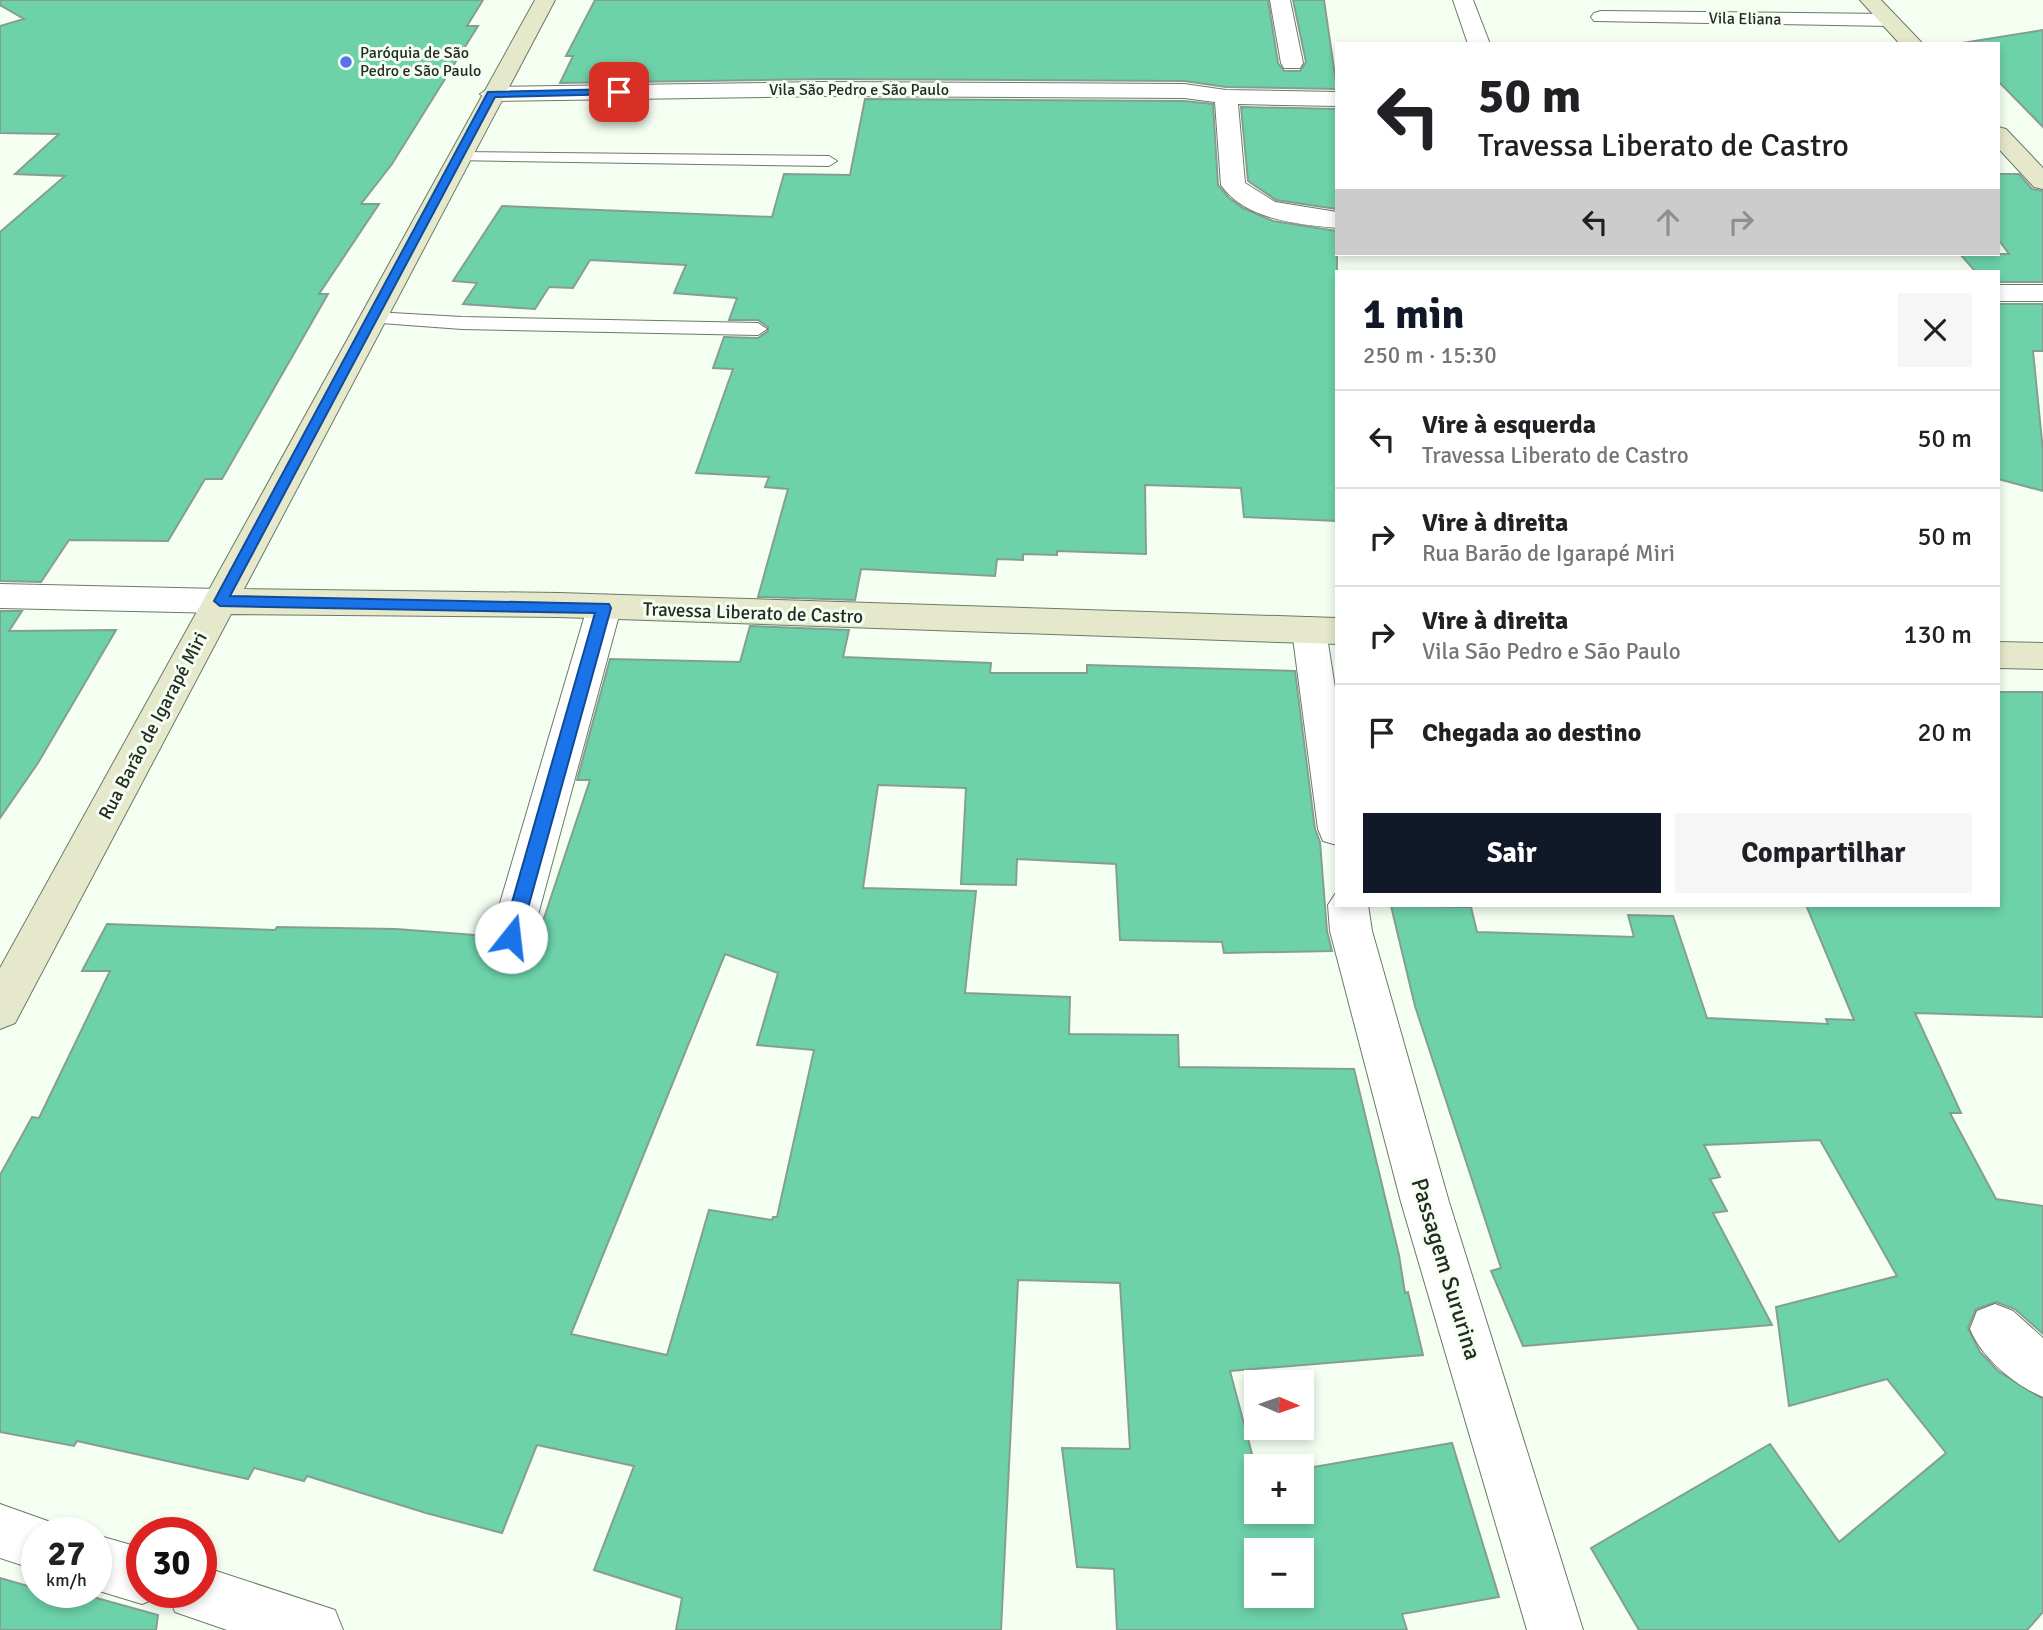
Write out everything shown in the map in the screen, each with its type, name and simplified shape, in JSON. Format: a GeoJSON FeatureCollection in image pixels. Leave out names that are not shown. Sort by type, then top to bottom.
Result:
{"type":"FeatureCollection","features":[{"type":"Feature","properties":{"kind":"main road","name":"Rua Barão de Igarapé Miri"},"geometry":{"type":"LineString","coordinates":[[0,1009],[374,318],[491,94],[545,0]]}},
{"type":"Feature","properties":{"kind":"main road"},"geometry":{"type":"LineString","coordinates":[[1870,0],[1910,42]]}},
{"type":"Feature","properties":{"kind":"main road"},"geometry":{"type":"LineString","coordinates":[[2000,136],[2043,182]]}},
{"type":"Feature","properties":{"kind":"main road","name":"Travessa Liberato de Castro"},"geometry":{"type":"LineString","coordinates":[[220,601],[604,608],[1323,630]]}},
{"type":"Feature","properties":{"kind":"main road"},"geometry":{"type":"LineString","coordinates":[[2000,655],[2043,656]]}},
{"type":"Feature","properties":{"kind":"street"},"geometry":{"type":"LineString","coordinates":[[1280,0],[1292,63]]}},
{"type":"Feature","properties":{"kind":"street"},"geometry":{"type":"LineString","coordinates":[[1462,0],[1478,42]]}},
{"type":"Feature","properties":{"kind":"street","name":"Vila Eliana"},"geometry":{"type":"LineString","coordinates":[[1601,17],[1889,20]]}},
{"type":"Feature","properties":{"kind":"street","name":"Vila São Pedro e São Paulo"},"geometry":{"type":"LineString","coordinates":[[491,94],[836,89],[1184,91],[1226,97],[1335,99]]}},
{"type":"Feature","properties":{"kind":"street"},"geometry":{"type":"LineString","coordinates":[[1226,97],[1233,185],[1241,195],[1271,208],[1335,220]]}},
{"type":"Feature","properties":{"kind":"street"},"geometry":{"type":"LineString","coordinates":[[2000,293],[2043,293]]}},
{"type":"Feature","properties":{"kind":"street","name":"Travessa Liberato de Castro"},"geometry":{"type":"LineString","coordinates":[[0,596],[220,601]]}},
{"type":"Feature","properties":{"kind":"street"},"geometry":{"type":"LineString","coordinates":[[511,937],[604,608]]}},
{"type":"Feature","properties":{"kind":"street"},"geometry":{"type":"LineString","coordinates":[[1323,630],[1335,801]]}},
{"type":"Feature","properties":{"kind":"street","name":"Passagem Sururina"},"geometry":{"type":"LineString","coordinates":[[1348,907],[1352,931],[1425,1202],[1555,1630]]}},
{"type":"Feature","properties":{"kind":"street"},"geometry":{"type":"LineString","coordinates":[[1996,1329],[2043,1372]]}},
{"type":"Feature","properties":{"kind":"street"},"geometry":{"type":"LineString","coordinates":[[0,1531],[21,1538]]}},
{"type":"Feature","properties":{"kind":"street"},"geometry":{"type":"LineString","coordinates":[[217,1599],[315,1630]]}},
{"type":"Feature","properties":{"kind":"lane"},"geometry":{"type":"LineString","coordinates":[[459,157],[829,161]]}},
{"type":"Feature","properties":{"kind":"lane"},"geometry":{"type":"LineString","coordinates":[[374,318],[462,323],[758,329]]}},
{"type":"Feature","properties":{"kind":"building"},"geometry":{"type":"Polygon","coordinates":[[[0,0],[483,0],[467,26],[478,26],[392,164],[361,204],[379,204],[319,294],[328,294],[222,479],[205,479],[168,541],[69,540],[41,582],[0,581],[0,232],[65,176],[15,174],[59,134],[0,133],[0,26],[24,19],[0,5],[0,0]]]}},
{"type":"Feature","properties":{"kind":"building"},"geometry":{"type":"Polygon","coordinates":[[[595,0],[1268,0],[1278,63],[1284,71],[1300,71],[1306,62],[1293,0],[1324,0],[1335,89],[1226,87],[1184,81],[823,79],[560,83],[573,56],[566,56],[595,0]]]}},
{"type":"Feature","properties":{"kind":"building"},"geometry":{"type":"Polygon","coordinates":[[[2043,30],[2043,127],[2000,83],[2000,42],[1968,42],[2043,30]]]}},
{"type":"Feature","properties":{"kind":"building"},"geometry":{"type":"Polygon","coordinates":[[[865,99],[1184,101],[1213,104],[1218,185],[1229,198],[1243,208],[1273,221],[1335,231],[1335,521],[1244,517],[1241,488],[1145,485],[1146,554],[1057,551],[1057,555],[1023,554],[1023,560],[997,559],[995,576],[861,569],[855,600],[758,597],[788,489],[765,487],[769,477],[696,473],[733,369],[713,368],[724,337],[758,338],[768,331],[768,327],[758,320],[729,320],[737,298],[674,293],[686,265],[590,260],[573,288],[549,287],[535,309],[463,304],[477,283],[453,281],[502,206],[772,217],[784,174],[850,175],[865,99]]]}},
{"type":"Feature","properties":{"kind":"building"},"geometry":{"type":"Polygon","coordinates":[[[1241,107],[1335,109],[1335,209],[1276,200],[1248,181],[1241,107]]]}},
{"type":"Feature","properties":{"kind":"building"},"geometry":{"type":"Polygon","coordinates":[[[2000,174],[2019,174],[2032,189],[2043,191],[2043,282],[2000,282],[2000,270],[1974,270],[1962,256],[2009,254],[2000,242],[2000,174]]]}},
{"type":"Feature","properties":{"kind":"building"},"geometry":{"type":"Polygon","coordinates":[[[2000,304],[2043,304],[2043,351],[2033,351],[2043,451],[2043,491],[2000,480],[2000,304]]]}},
{"type":"Feature","properties":{"kind":"building"},"geometry":{"type":"Polygon","coordinates":[[[0,611],[22,611],[9,631],[116,630],[38,763],[0,818],[0,611]]]}},
{"type":"Feature","properties":{"kind":"building"},"geometry":{"type":"Polygon","coordinates":[[[750,626],[849,630],[843,657],[991,663],[990,673],[1087,673],[1087,665],[1295,671],[1315,829],[1320,842],[1327,931],[1332,951],[1224,953],[1222,942],[1120,940],[1116,864],[1017,859],[1016,885],[961,884],[966,788],[878,785],[863,888],[976,891],[965,993],[1070,997],[1069,1034],[1178,1035],[1179,1067],[1354,1069],[1399,1255],[1405,1293],[1408,1292],[1423,1355],[1230,1371],[1244,1424],[1244,1440],[1248,1440],[1252,1454],[1244,1454],[1244,1524],[1314,1524],[1314,1467],[1452,1443],[1499,1597],[1402,1614],[1407,1630],[1117,1630],[1114,1569],[1077,1567],[1062,1448],[1130,1449],[1120,1283],[1018,1280],[1001,1630],[676,1630],[682,1598],[594,1570],[634,1466],[537,1445],[502,1533],[426,1513],[307,1476],[304,1481],[254,1468],[248,1479],[77,1441],[74,1446],[0,1432],[0,1175],[32,1117],[39,1118],[110,971],[82,971],[107,924],[275,930],[277,927],[396,929],[488,936],[495,952],[510,957],[527,952],[534,939],[537,939],[590,780],[577,780],[610,659],[740,662],[750,626]],[[725,954],[571,1334],[667,1355],[709,1210],[772,1220],[777,1217],[814,1050],[757,1045],[778,973],[725,954]]]}},
{"type":"Feature","properties":{"kind":"building"},"geometry":{"type":"Polygon","coordinates":[[[2000,692],[2043,692],[2043,1017],[1915,1013],[1961,1113],[1950,1113],[1996,1199],[2043,1206],[2043,1334],[2015,1309],[1996,1302],[1976,1309],[1968,1328],[1980,1352],[1998,1371],[2043,1399],[2043,1612],[2027,1630],[1639,1630],[1591,1548],[1770,1444],[1839,1542],[1946,1453],[1887,1379],[1789,1406],[1776,1307],[1897,1276],[1820,1140],[1704,1145],[1720,1177],[1710,1179],[1727,1211],[1713,1213],[1772,1325],[1523,1346],[1491,1271],[1501,1268],[1415,1006],[1391,907],[1471,907],[1477,932],[1634,937],[1628,915],[1673,916],[1707,1018],[1828,1024],[1826,1019],[1854,1020],[1807,907],[2000,907],[2000,692]]]}},
{"type":"Feature","properties":{"kind":"building"},"geometry":{"type":"Polygon","coordinates":[[[0,1578],[21,1584],[21,1608],[112,1608],[112,1602],[158,1615],[156,1630],[0,1630],[0,1578]]]}},
{"type":"Feature","properties":{"kind":"place","name":"Paróquia de São Pedro e São Paulo"},"geometry":{"type":"Point","coordinates":[346,62]}},
{"type":"Feature","properties":{"kind":"route"},"geometry":{"type":"LineString","coordinates":[[511,937],[604,608],[559,605],[220,601],[374,318],[491,94],[619,92]]}}]}
